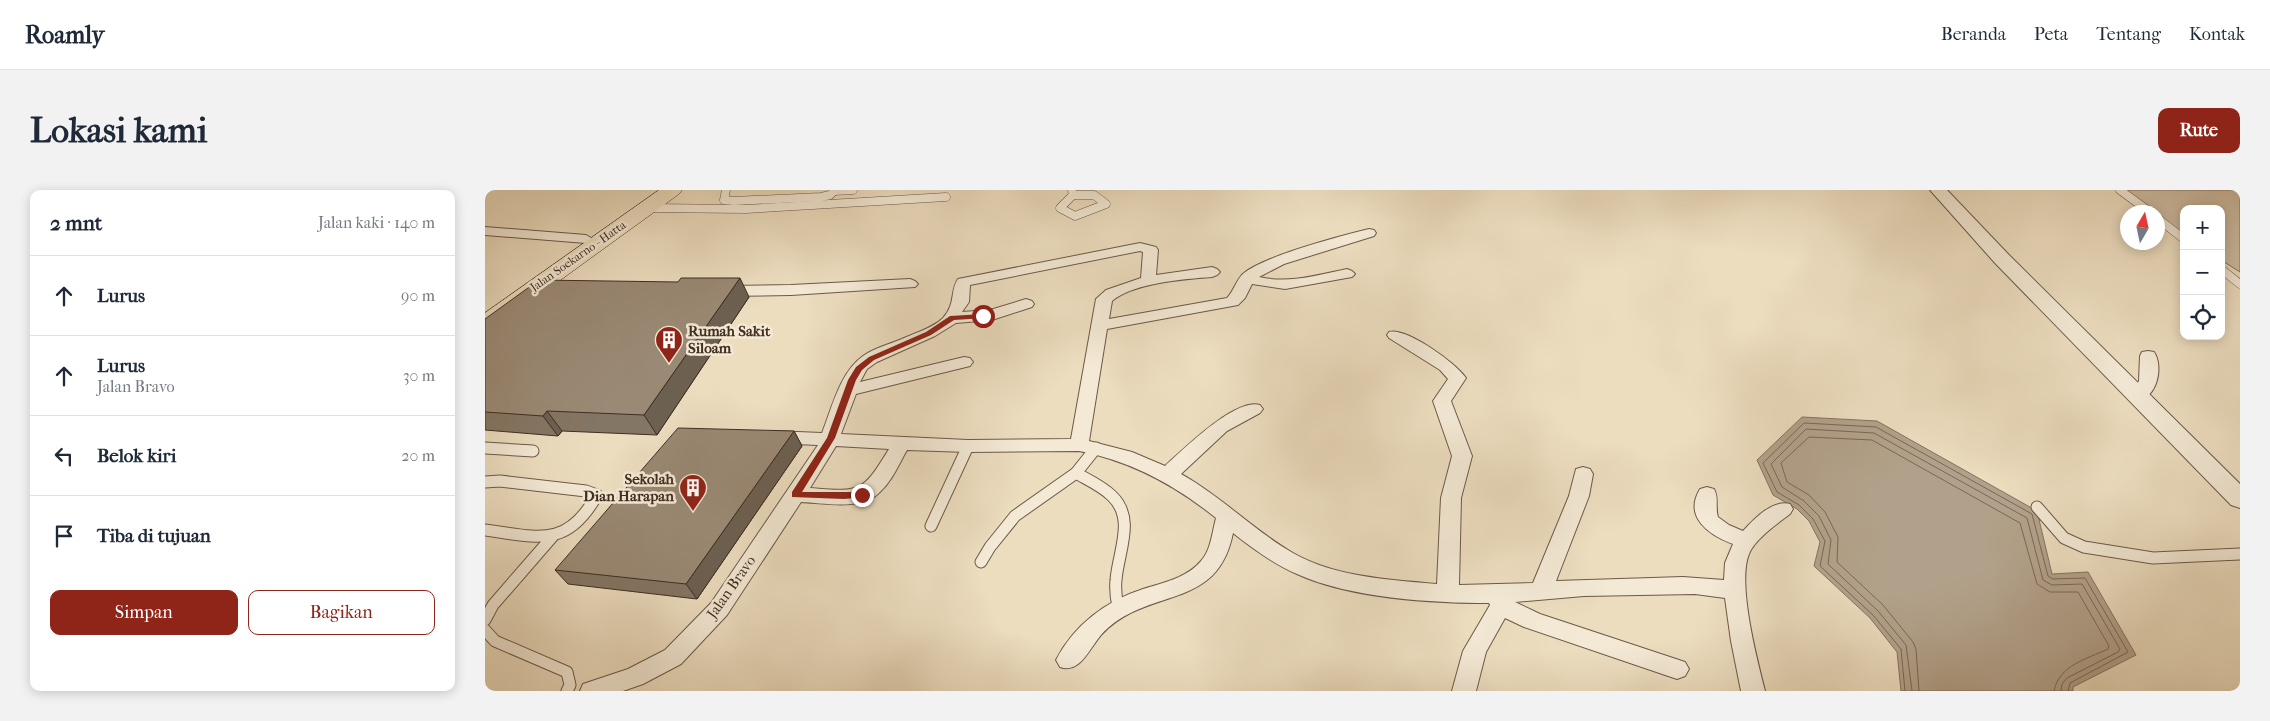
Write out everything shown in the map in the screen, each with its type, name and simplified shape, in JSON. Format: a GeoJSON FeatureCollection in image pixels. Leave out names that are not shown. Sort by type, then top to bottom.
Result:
{"type":"FeatureCollection","features":[{"type":"Feature","properties":{"kind":"highway","name":"Jalan Soekarno - Hatta"},"geometry":{"type":"LineString","coordinates":[[485,308],[586,239],[652,199],[672,190]]}},
{"type":"Feature","properties":{"kind":"highway","name":"Jalan Soekarno - Hatta"},"geometry":{"type":"LineString","coordinates":[[485,324],[652,199]]}},
{"type":"Feature","properties":{"kind":"street"},"geometry":{"type":"LineString","coordinates":[[1937,190],[2002,259],[2139,395],[2240,499]]}},
{"type":"Feature","properties":{"kind":"street"},"geometry":{"type":"LineString","coordinates":[[485,231],[586,239]]}},
{"type":"Feature","properties":{"kind":"street"},"geometry":{"type":"LineString","coordinates":[[1100,325],[1232,302],[1239,295],[1247,278],[1279,261],[1369,233]]}},
{"type":"Feature","properties":{"kind":"street"},"geometry":{"type":"LineString","coordinates":[[952,318],[961,302],[963,282],[1133,248],[1150,249],[1148,282]]}},
{"type":"Feature","properties":{"kind":"street"},"geometry":{"type":"LineString","coordinates":[[1087,446],[1101,308],[1107,295],[1171,276],[1212,272]]}},
{"type":"Feature","properties":{"kind":"street"},"geometry":{"type":"LineString","coordinates":[[1247,278],[1261,283],[1282,286],[1347,274]]}},
{"type":"Feature","properties":{"kind":"street"},"geometry":{"type":"LineString","coordinates":[[702,291],[791,290],[911,284]]}},
{"type":"Feature","properties":{"kind":"street"},"geometry":{"type":"LineString","coordinates":[[529,291],[554,291]]}},
{"type":"Feature","properties":{"kind":"street"},"geometry":{"type":"LineString","coordinates":[[952,318],[992,315],[1026,304]]}},
{"type":"Feature","properties":{"kind":"street","name":"Jalan Bravo"},"geometry":{"type":"LineString","coordinates":[[592,691],[635,677],[673,657],[719,609],[772,526],[795,494],[831,438],[848,390],[859,369],[864,363],[936,330],[952,318]]}},
{"type":"Feature","properties":{"kind":"street"},"geometry":{"type":"LineString","coordinates":[[1395,335],[1446,366],[1457,378],[1443,401],[1444,410],[1457,439],[1462,456],[1451,498],[1448,593]]}},
{"type":"Feature","properties":{"kind":"street"},"geometry":{"type":"LineString","coordinates":[[2139,395],[2148,385],[2150,374],[2148,356]]}},
{"type":"Feature","properties":{"kind":"street"},"geometry":{"type":"LineString","coordinates":[[848,390],[964,362]]}},
{"type":"Feature","properties":{"kind":"street"},"geometry":{"type":"LineString","coordinates":[[1167,475],[1220,427],[1254,409]]}},
{"type":"Feature","properties":{"kind":"street"},"geometry":{"type":"LineString","coordinates":[[752,437],[831,438],[968,446],[1087,446],[1125,457],[1167,475],[1196,493],[1226,517],[1302,568],[1343,579],[1381,586],[1498,600],[1541,591],[1685,584],[1735,591]]}},
{"type":"Feature","properties":{"kind":"street"},"geometry":{"type":"LineString","coordinates":[[795,494],[844,496],[865,494],[876,484],[902,443]]}},
{"type":"Feature","properties":{"kind":"street"},"geometry":{"type":"LineString","coordinates":[[1541,591],[1579,496],[1583,474]]}},
{"type":"Feature","properties":{"kind":"street"},"geometry":{"type":"LineString","coordinates":[[1707,494],[1705,514],[1710,523],[1747,541]]}},
{"type":"Feature","properties":{"kind":"street"},"geometry":{"type":"LineString","coordinates":[[1753,691],[1741,644],[1735,591],[1738,553],[1763,523],[1783,510]]}},
{"type":"Feature","properties":{"kind":"street"},"geometry":{"type":"LineString","coordinates":[[1068,660],[1090,632],[1118,607],[1172,588],[1205,571],[1211,565],[1219,550],[1226,517]]}},
{"type":"Feature","properties":{"kind":"street"},"geometry":{"type":"LineString","coordinates":[[1498,600],[1532,621],[1677,669]]}},
{"type":"Feature","properties":{"kind":"street"},"geometry":{"type":"LineString","coordinates":[[1469,689],[1475,652],[1498,600]]}},
{"type":"Feature","properties":{"kind":"lane"},"geometry":{"type":"LineString","coordinates":[[726,190],[724,200],[733,202],[821,197],[829,196],[834,191],[853,190]]}},
{"type":"Feature","properties":{"kind":"lane"},"geometry":{"type":"LineString","coordinates":[[2120,190],[2140,205]]}},
{"type":"Feature","properties":{"kind":"lane"},"geometry":{"type":"LineString","coordinates":[[1072,193],[1094,195],[1107,204],[1080,215],[1070,216],[1060,208],[1072,193]]}},
{"type":"Feature","properties":{"kind":"lane"},"geometry":{"type":"LineString","coordinates":[[652,199],[745,208],[946,197]]}},
{"type":"Feature","properties":{"kind":"lane"},"geometry":{"type":"LineString","coordinates":[[2165,224],[2180,236]]}},
{"type":"Feature","properties":{"kind":"lane"},"geometry":{"type":"LineString","coordinates":[[2225,272],[2240,284]]}},
{"type":"Feature","properties":{"kind":"lane"},"geometry":{"type":"LineString","coordinates":[[931,526],[968,446]]}},
{"type":"Feature","properties":{"kind":"lane"},"geometry":{"type":"LineString","coordinates":[[981,562],[1003,530],[1020,512],[1076,473],[1087,446]]}},
{"type":"Feature","properties":{"kind":"lane"},"geometry":{"type":"LineString","coordinates":[[485,448],[533,451]]}},
{"type":"Feature","properties":{"kind":"lane"},"geometry":{"type":"LineString","coordinates":[[1076,473],[1115,499],[1122,514],[1124,544],[1117,564],[1114,589],[1118,607]]}},
{"type":"Feature","properties":{"kind":"lane"},"geometry":{"type":"LineString","coordinates":[[485,482],[500,481],[595,493],[597,495],[594,504],[577,525],[567,532],[553,536],[485,530]]}},
{"type":"Feature","properties":{"kind":"lane"},"geometry":{"type":"LineString","coordinates":[[2037,507],[2064,538],[2074,544],[2092,549],[2153,558],[2240,554]]}},
{"type":"Feature","properties":{"kind":"lane"},"geometry":{"type":"LineString","coordinates":[[485,620],[493,605],[553,536]]}},
{"type":"Feature","properties":{"kind":"lane"},"geometry":{"type":"LineString","coordinates":[[485,630],[495,641],[567,672],[570,685],[567,691]]}},
{"type":"Feature","properties":{"kind":"shaded area"},"geometry":{"type":"Polygon","coordinates":[[[2116,190],[2240,190],[2240,272],[2225,263],[2225,205],[2180,205],[2180,232],[2165,223],[2165,205],[2139,205],[2116,190]]]}},
{"type":"Feature","properties":{"kind":"water"},"geometry":{"type":"Polygon","coordinates":[[[1802,417],[1877,421],[2037,511],[2052,574],[2088,572],[2136,655],[2073,687],[2073,691],[1901,691],[1897,652],[1870,618],[1814,566],[1820,542],[1809,521],[1797,509],[1773,495],[1757,460],[1802,417]]]}},
{"type":"Feature","properties":{"kind":"building"},"geometry":{"type":"Polygon","coordinates":[[[681,278],[740,278],[644,415],[547,411],[543,416],[485,412],[485,319],[539,280],[678,282],[681,278]]]}},
{"type":"Feature","properties":{"kind":"building","name":"Sekolah Dian Harapan"},"geometry":{"type":"Polygon","coordinates":[[[678,428],[794,431],[686,584],[555,570],[678,428]]]}},
{"type":"Feature","properties":{"kind":"place","name":"Rumah Sakit Siloam"},"geometry":{"type":"Point","coordinates":[669,364]}},
{"type":"Feature","properties":{"kind":"place","name":"Sekolah Dian Harapan"},"geometry":{"type":"Point","coordinates":[693,512]}},
{"type":"Feature","properties":{"kind":"route"},"geometry":{"type":"LineString","coordinates":[[862,495],[795,494],[826,448],[852,380],[861,366],[871,358],[929,333],[952,318],[983,316]]}}]}
